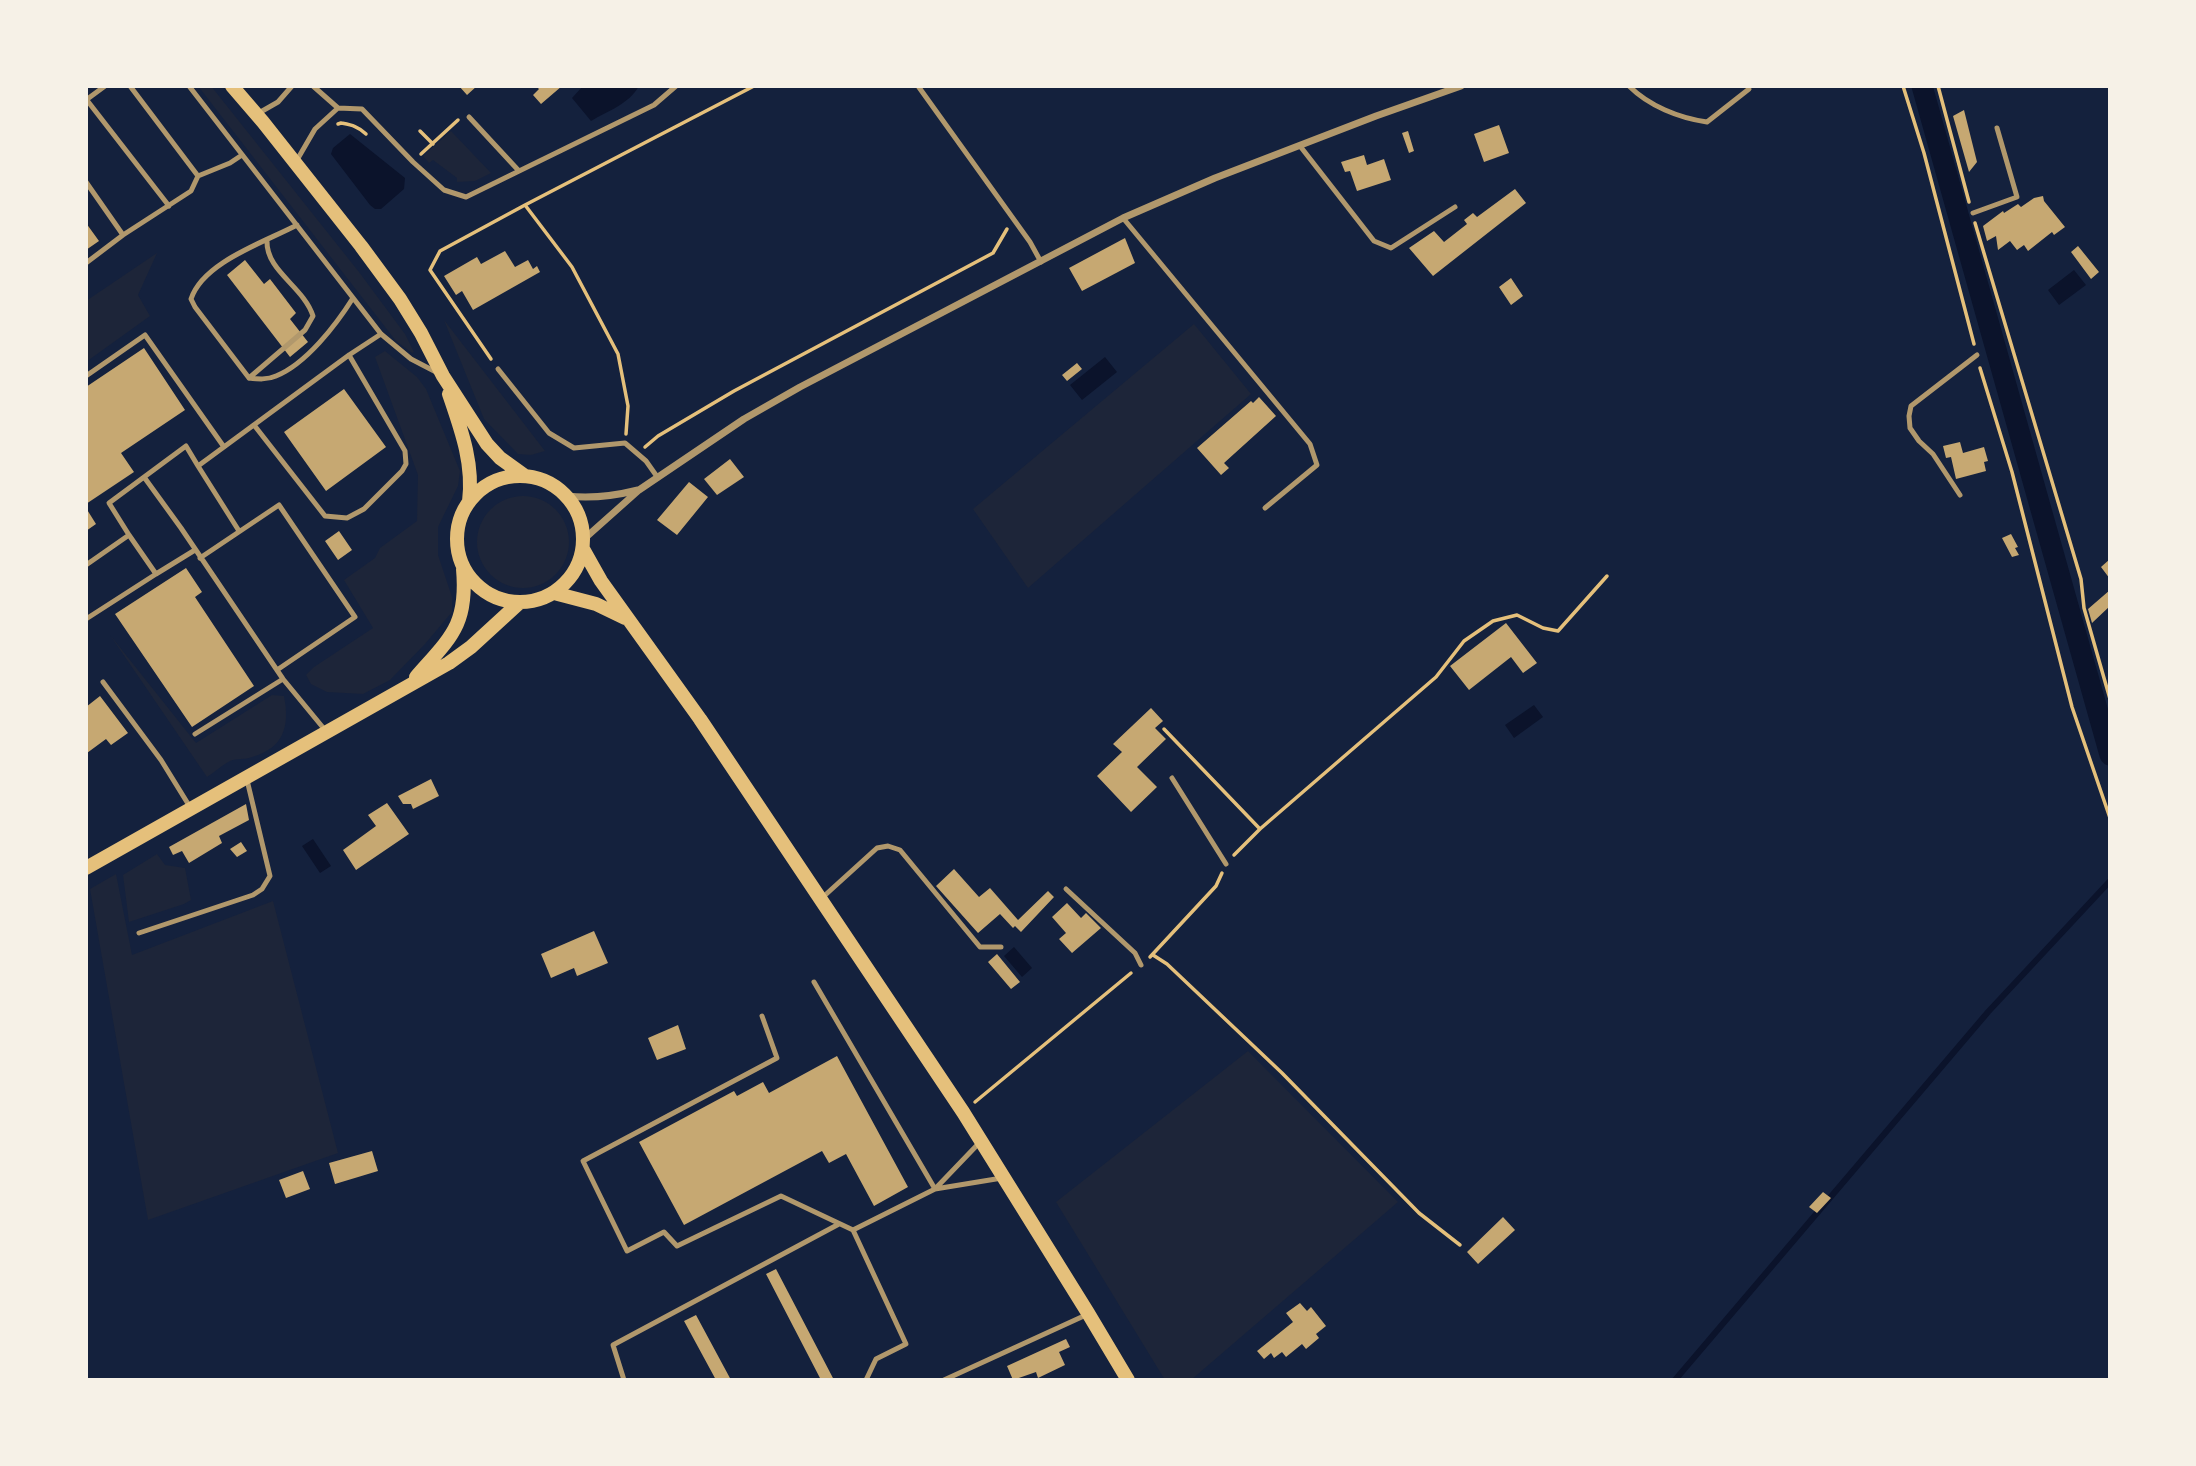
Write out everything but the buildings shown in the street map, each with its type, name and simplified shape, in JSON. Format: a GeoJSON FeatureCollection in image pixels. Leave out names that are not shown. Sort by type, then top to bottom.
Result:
{"type":"FeatureCollection","features":[{"type":"Feature","properties":{"kind":"main road"},"geometry":{"type":"LineString","coordinates":[[232,86],[295,162],[400,299],[421,332],[443,376],[487,444],[500,458],[525,476],[548,483],[567,496],[580,516],[583,544],[601,581],[700,719],[963,1112],[1128,1380]]}},
{"type":"Feature","properties":{"kind":"main road"},"geometry":{"type":"LineString","coordinates":[[443,376],[466,445],[471,475],[469,502]]}},
{"type":"Feature","properties":{"kind":"main road"},"geometry":{"type":"LineString","coordinates":[[411,683],[446,643],[458,625],[463,610],[465,588],[457,534],[461,517],[469,502],[488,485],[512,477],[525,476]]}},
{"type":"Feature","properties":{"kind":"main road"},"geometry":{"type":"LineString","coordinates":[[463,568],[481,589],[505,601],[519,603],[538,600],[554,593],[565,584],[573,574],[583,544]]}},
{"type":"Feature","properties":{"kind":"main road"},"geometry":{"type":"LineString","coordinates":[[554,593],[596,604],[628,620]]}},
{"type":"Feature","properties":{"kind":"main road"},"geometry":{"type":"LineString","coordinates":[[86,868],[449,663],[471,647],[519,603]]}},
{"type":"Feature","properties":{"kind":"street"},"geometry":{"type":"LineString","coordinates":[[583,544],[639,490],[744,419],[788,393],[1123,218],[1215,178],[1461,86]]}},
{"type":"Feature","properties":{"kind":"street"},"geometry":{"type":"LineString","coordinates":[[567,496],[610,497],[639,490]]}},
{"type":"Feature","properties":{"kind":"lane"},"geometry":{"type":"LineString","coordinates":[[105,86],[86,100],[169,206]]}},
{"type":"Feature","properties":{"kind":"lane"},"geometry":{"type":"LineString","coordinates":[[130,86],[198,176]]}},
{"type":"Feature","properties":{"kind":"lane"},"geometry":{"type":"LineString","coordinates":[[188,86],[381,334],[411,359],[443,376]]}},
{"type":"Feature","properties":{"kind":"lane"},"geometry":{"type":"LineString","coordinates":[[257,115],[278,102],[292,86]]}},
{"type":"Feature","properties":{"kind":"lane"},"geometry":{"type":"LineString","coordinates":[[313,86],[338,108],[362,109],[444,190],[467,197],[654,105],[676,86]]}},
{"type":"Feature","properties":{"kind":"lane"},"geometry":{"type":"LineString","coordinates":[[918,86],[1031,242],[1041,262]]}},
{"type":"Feature","properties":{"kind":"lane"},"geometry":{"type":"LineString","coordinates":[[1629,86],[1656,106],[1693,120],[1707,122],[1749,89]]}},
{"type":"Feature","properties":{"kind":"lane"},"geometry":{"type":"LineString","coordinates":[[295,162],[315,129],[338,108]]}},
{"type":"Feature","properties":{"kind":"lane"},"geometry":{"type":"LineString","coordinates":[[469,117],[519,171]]}},
{"type":"Feature","properties":{"kind":"lane"},"geometry":{"type":"LineString","coordinates":[[1973,213],[2017,197],[1997,128]]}},
{"type":"Feature","properties":{"kind":"lane"},"geometry":{"type":"LineString","coordinates":[[1300,146],[1374,240],[1391,248],[1455,207]]}},
{"type":"Feature","properties":{"kind":"lane"},"geometry":{"type":"LineString","coordinates":[[86,263],[123,235],[191,191],[198,176],[242,155]]}},
{"type":"Feature","properties":{"kind":"lane"},"geometry":{"type":"LineString","coordinates":[[86,182],[123,235]]}},
{"type":"Feature","properties":{"kind":"lane"},"geometry":{"type":"LineString","coordinates":[[1123,218],[1310,444],[1317,465],[1265,508]]}},
{"type":"Feature","properties":{"kind":"lane"},"geometry":{"type":"LineString","coordinates":[[297,225],[267,241],[248,247],[220,265],[194,289],[191,299],[195,307],[249,378],[265,379],[278,375],[306,356],[340,319],[353,298]]}},
{"type":"Feature","properties":{"kind":"lane"},"geometry":{"type":"LineString","coordinates":[[249,378],[305,330],[313,316],[309,303],[269,258],[267,241]]}},
{"type":"Feature","properties":{"kind":"lane"},"geometry":{"type":"LineString","coordinates":[[198,466],[381,334]]}},
{"type":"Feature","properties":{"kind":"lane"},"geometry":{"type":"LineString","coordinates":[[86,376],[145,335],[224,447]]}},
{"type":"Feature","properties":{"kind":"lane"},"geometry":{"type":"LineString","coordinates":[[254,425],[325,516],[347,518],[364,509],[402,471],[406,464],[405,451],[349,355]]}},
{"type":"Feature","properties":{"kind":"lane"},"geometry":{"type":"LineString","coordinates":[[1960,495],[1933,454],[1910,428],[1909,416],[1911,406],[1977,355]]}},
{"type":"Feature","properties":{"kind":"lane"},"geometry":{"type":"LineString","coordinates":[[498,369],[548,433],[574,448],[625,443],[646,461],[658,478]]}},
{"type":"Feature","properties":{"kind":"lane"},"geometry":{"type":"LineString","coordinates":[[156,574],[109,503],[186,446],[239,531]]}},
{"type":"Feature","properties":{"kind":"lane"},"geometry":{"type":"LineString","coordinates":[[144,477],[283,679],[327,732]]}},
{"type":"Feature","properties":{"kind":"lane"},"geometry":{"type":"LineString","coordinates":[[200,558],[279,505],[355,617],[277,670]]}},
{"type":"Feature","properties":{"kind":"lane"},"geometry":{"type":"LineString","coordinates":[[86,565],[129,535]]}},
{"type":"Feature","properties":{"kind":"lane"},"geometry":{"type":"LineString","coordinates":[[86,619],[195,550]]}},
{"type":"Feature","properties":{"kind":"lane"},"geometry":{"type":"LineString","coordinates":[[195,734],[283,679]]}},
{"type":"Feature","properties":{"kind":"lane"},"geometry":{"type":"LineString","coordinates":[[103,682],[192,809]]}},
{"type":"Feature","properties":{"kind":"lane"},"geometry":{"type":"LineString","coordinates":[[139,933],[253,895],[262,889],[270,876],[246,778]]}},
{"type":"Feature","properties":{"kind":"lane"},"geometry":{"type":"LineString","coordinates":[[1172,779],[1226,864]]}},
{"type":"Feature","properties":{"kind":"lane"},"geometry":{"type":"LineString","coordinates":[[820,900],[877,848],[888,846],[900,850],[980,947],[1001,947]]}},
{"type":"Feature","properties":{"kind":"lane"},"geometry":{"type":"LineString","coordinates":[[1066,890],[1135,953],[1141,965]]}},
{"type":"Feature","properties":{"kind":"lane"},"geometry":{"type":"LineString","coordinates":[[814,982],[935,1189]]}},
{"type":"Feature","properties":{"kind":"lane"},"geometry":{"type":"LineString","coordinates":[[762,1016],[777,1058],[583,1161],[627,1251],[664,1233],[677,1246],[781,1196],[853,1230],[905,1344],[876,1359],[866,1380]]}},
{"type":"Feature","properties":{"kind":"lane"},"geometry":{"type":"LineString","coordinates":[[935,1189],[981,1141]]}},
{"type":"Feature","properties":{"kind":"lane"},"geometry":{"type":"LineString","coordinates":[[853,1230],[935,1189],[1002,1178]]}},
{"type":"Feature","properties":{"kind":"lane"},"geometry":{"type":"LineString","coordinates":[[624,1380],[613,1345],[839,1224]]}},
{"type":"Feature","properties":{"kind":"lane"},"geometry":{"type":"LineString","coordinates":[[944,1380],[1088,1313]]}},
{"type":"Feature","properties":{"kind":"path"},"geometry":{"type":"LineString","coordinates":[[498,369],[430,270],[440,251],[754,86]]}},
{"type":"Feature","properties":{"kind":"path"},"geometry":{"type":"LineString","coordinates":[[1903,86],[1924,153],[1990,406],[2012,472],[2073,707],[2110,818]]}},
{"type":"Feature","properties":{"kind":"path"},"geometry":{"type":"LineString","coordinates":[[1938,86],[2081,579],[2084,608],[2110,699]]}},
{"type":"Feature","properties":{"kind":"path"},"geometry":{"type":"LineString","coordinates":[[421,154],[466,113],[469,117]]}},
{"type":"Feature","properties":{"kind":"path"},"geometry":{"type":"LineString","coordinates":[[331,130],[341,123],[360,128],[369,137]]}},
{"type":"Feature","properties":{"kind":"path"},"geometry":{"type":"LineString","coordinates":[[420,131],[433,144]]}},
{"type":"Feature","properties":{"kind":"path"},"geometry":{"type":"LineString","coordinates":[[525,205],[572,267],[618,354],[628,406],[625,443]]}},
{"type":"Feature","properties":{"kind":"path"},"geometry":{"type":"LineString","coordinates":[[637,453],[658,436],[734,391],[993,253],[1013,218]]}},
{"type":"Feature","properties":{"kind":"path"},"geometry":{"type":"LineString","coordinates":[[963,1112],[1153,955],[1216,886],[1226,864],[1260,829],[1436,677],[1464,641],[1493,621],[1517,615],[1543,628],[1558,631],[1607,576]]}},
{"type":"Feature","properties":{"kind":"path"},"geometry":{"type":"LineString","coordinates":[[1164,729],[1260,829]]}},
{"type":"Feature","properties":{"kind":"path"},"geometry":{"type":"LineString","coordinates":[[1153,955],[1167,964],[1282,1073],[1419,1213],[1460,1245]]}},
{"type":"Feature","properties":{"kind":"shaded area"},"geometry":{"type":"Polygon","coordinates":[[[198,86],[211,86],[359,272],[405,334],[414,352],[396,341],[198,86]]]}},
{"type":"Feature","properties":{"kind":"shaded area"},"geometry":{"type":"Polygon","coordinates":[[[583,86],[639,86],[624,102],[591,121],[572,98],[583,86]]]}},
{"type":"Feature","properties":{"kind":"shaded area"},"geometry":{"type":"Polygon","coordinates":[[[451,131],[491,173],[475,181],[457,182],[457,178],[433,160],[429,163],[423,156],[451,131]]]}},
{"type":"Feature","properties":{"kind":"shaded area"},"geometry":{"type":"Polygon","coordinates":[[[350,134],[405,178],[404,189],[381,209],[370,205],[331,154],[333,148],[350,134]]]}},
{"type":"Feature","properties":{"kind":"shaded area"},"geometry":{"type":"Polygon","coordinates":[[[157,253],[138,295],[150,316],[86,362],[86,301],[157,253]]]}},
{"type":"Feature","properties":{"kind":"shaded area"},"geometry":{"type":"Polygon","coordinates":[[[2074,270],[2086,285],[2059,305],[2048,290],[2074,270]]]}},
{"type":"Feature","properties":{"kind":"shaded area"},"geometry":{"type":"Polygon","coordinates":[[[444,320],[545,451],[531,455],[518,454],[484,419],[444,320]]]}},
{"type":"Feature","properties":{"kind":"shaded area"},"geometry":{"type":"Polygon","coordinates":[[[1194,324],[1251,394],[1028,588],[973,509],[1194,324]]]}},
{"type":"Feature","properties":{"kind":"shaded area"},"geometry":{"type":"Polygon","coordinates":[[[385,351],[417,377],[426,389],[460,471],[458,486],[438,527],[438,555],[452,597],[452,612],[390,680],[363,694],[327,692],[311,684],[306,675],[373,628],[344,580],[375,558],[380,548],[417,521],[418,475],[375,357],[385,351]]]}},
{"type":"Feature","properties":{"kind":"shaded area"},"geometry":{"type":"Polygon","coordinates":[[[1105,357],[1117,372],[1082,400],[1070,385],[1105,357]]]}},
{"type":"Feature","properties":{"kind":"shaded area"},"geometry":{"type":"Polygon","coordinates":[[[523,496],[541,499],[556,509],[566,524],[569,542],[566,560],[556,575],[541,585],[523,588],[505,585],[490,575],[480,560],[477,542],[480,524],[490,509],[505,499],[523,496]]]}},
{"type":"Feature","properties":{"kind":"shaded area"},"geometry":{"type":"Polygon","coordinates":[[[110,635],[196,743],[272,695],[284,696],[286,707],[285,726],[278,742],[263,753],[230,761],[207,777],[110,635]]]}},
{"type":"Feature","properties":{"kind":"shaded area"},"geometry":{"type":"Polygon","coordinates":[[[1534,705],[1543,717],[1514,738],[1505,725],[1534,705]]]}},
{"type":"Feature","properties":{"kind":"shaded area"},"geometry":{"type":"Polygon","coordinates":[[[313,839],[331,866],[320,873],[302,846],[313,839]]]}},
{"type":"Feature","properties":{"kind":"shaded area"},"geometry":{"type":"Polygon","coordinates":[[[157,854],[165,865],[185,868],[191,900],[129,922],[123,875],[157,854]]]}},
{"type":"Feature","properties":{"kind":"shaded area"},"geometry":{"type":"Polygon","coordinates":[[[116,874],[132,955],[273,901],[338,1153],[148,1220],[90,889],[116,874]]]}},
{"type":"Feature","properties":{"kind":"shaded area"},"geometry":{"type":"Polygon","coordinates":[[[1014,947],[1032,968],[1022,977],[1004,956],[1014,947]]]}},
{"type":"Feature","properties":{"kind":"shaded area"},"geometry":{"type":"Polygon","coordinates":[[[1248,1051],[1398,1202],[1191,1380],[1165,1380],[1056,1202],[1248,1051]]]}},
{"type":"Feature","properties":{"kind":"waterway"},"geometry":{"type":"LineString","coordinates":[[1922,86],[2110,755]]}},
{"type":"Feature","properties":{"kind":"waterway"},"geometry":{"type":"LineString","coordinates":[[1675,1380],[1988,1012],[2110,881]]}}]}
